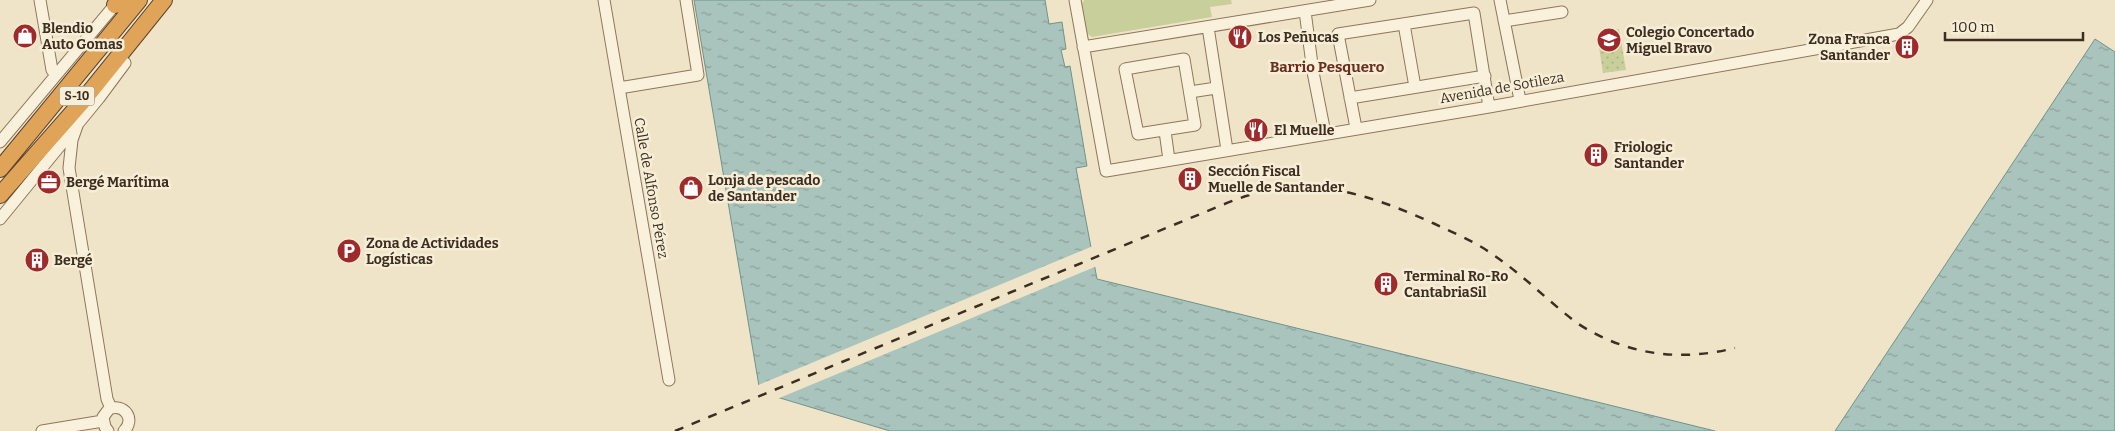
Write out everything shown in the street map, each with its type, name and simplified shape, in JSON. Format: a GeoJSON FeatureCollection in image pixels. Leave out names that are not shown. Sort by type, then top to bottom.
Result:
{"type":"FeatureCollection","features":[{"type":"Feature","properties":{"kind":"highway","name":"S-10"},"geometry":{"type":"LineString","coordinates":[[0,169],[139,0]]}},
{"type":"Feature","properties":{"kind":"highway","name":"S-10"},"geometry":{"type":"LineString","coordinates":[[0,194],[155,0]]}},
{"type":"Feature","properties":{"kind":"highway"},"geometry":{"type":"LineString","coordinates":[[0,194],[80,103],[164,0]]}},
{"type":"Feature","properties":{"kind":"highway"},"geometry":{"type":"LineString","coordinates":[[125,63],[174,0]]}},
{"type":"Feature","properties":{"kind":"highway"},"geometry":{"type":"LineString","coordinates":[[0,162],[19,134],[124,1]]}},
{"type":"Feature","properties":{"kind":"street"},"geometry":{"type":"LineString","coordinates":[[40,0],[52,70],[56,75]]}},
{"type":"Feature","properties":{"kind":"street","name":"Calle de Alfonso Pérez"},"geometry":{"type":"LineString","coordinates":[[604,0],[669,380]]}},
{"type":"Feature","properties":{"kind":"street"},"geometry":{"type":"LineString","coordinates":[[619,88],[698,75],[686,0]]}},
{"type":"Feature","properties":{"kind":"street"},"geometry":{"type":"LineString","coordinates":[[1075,0],[1083,47],[1370,0]]}},
{"type":"Feature","properties":{"kind":"street"},"geometry":{"type":"LineString","coordinates":[[1500,0],[1520,100]]}},
{"type":"Feature","properties":{"kind":"street","name":"Avenida de Sotileza"},"geometry":{"type":"LineString","coordinates":[[1083,47],[1106,171],[1489,107],[1904,32],[1927,0]]}},
{"type":"Feature","properties":{"kind":"street"},"geometry":{"type":"LineString","coordinates":[[0,142],[56,75],[124,1]]}},
{"type":"Feature","properties":{"kind":"street"},"geometry":{"type":"LineString","coordinates":[[1305,11],[1313,72],[1325,133]]}},
{"type":"Feature","properties":{"kind":"street"},"geometry":{"type":"LineString","coordinates":[[1504,22],[1562,12]]}},
{"type":"Feature","properties":{"kind":"street"},"geometry":{"type":"LineString","coordinates":[[1356,128],[1338,34],[1474,14],[1489,107]]}},
{"type":"Feature","properties":{"kind":"street"},"geometry":{"type":"LineString","coordinates":[[1404,24],[1416,87]]}},
{"type":"Feature","properties":{"kind":"street"},"geometry":{"type":"LineString","coordinates":[[1208,27],[1227,150]]}},
{"type":"Feature","properties":{"kind":"street"},"geometry":{"type":"LineString","coordinates":[[1184,59],[1190,92],[1195,126],[1138,134],[1125,69],[1184,59]]}},
{"type":"Feature","properties":{"kind":"street"},"geometry":{"type":"LineString","coordinates":[[0,219],[125,63]]}},
{"type":"Feature","properties":{"kind":"street"},"geometry":{"type":"LineString","coordinates":[[1350,98],[1485,76]]}},
{"type":"Feature","properties":{"kind":"street"},"geometry":{"type":"LineString","coordinates":[[1190,92],[1216,88]]}},
{"type":"Feature","properties":{"kind":"street"},"geometry":{"type":"LineString","coordinates":[[78,123],[72,140],[69,168],[107,399],[111,408]]}},
{"type":"Feature","properties":{"kind":"street"},"geometry":{"type":"LineString","coordinates":[[1165,130],[1170,160]]}},
{"type":"Feature","properties":{"kind":"street"},"geometry":{"type":"LineString","coordinates":[[50,157],[62,158],[69,168]]}},
{"type":"Feature","properties":{"kind":"street"},"geometry":{"type":"LineString","coordinates":[[42,431],[105,426],[106,412],[111,408],[118,407],[127,412],[129,422],[124,431]]}},
{"type":"Feature","properties":{"kind":"green space"},"geometry":{"type":"Polygon","coordinates":[[[1084,0],[1231,0],[1232,4],[1210,7],[1212,17],[1092,37],[1086,33],[1081,5],[1084,0]]]}},
{"type":"Feature","properties":{"kind":"green space"},"geometry":{"type":"Polygon","coordinates":[[[1619,29],[1626,70],[1603,73],[1597,34],[1619,29]]]}},
{"type":"Feature","properties":{"kind":"water"},"geometry":{"type":"Polygon","coordinates":[[[694,0],[1045,0],[1049,24],[1062,22],[1066,49],[1061,50],[1065,67],[1070,66],[1087,166],[1076,168],[1097,279],[1715,431],[890,431],[760,392],[694,0]]]}},
{"type":"Feature","properties":{"kind":"water"},"geometry":{"type":"Polygon","coordinates":[[[2095,39],[2115,52],[2115,431],[1835,431],[2095,39]]]}},
{"type":"Feature","properties":{"kind":"pier"},"geometry":{"type":"Polygon","coordinates":[[[1093,246],[1097,266],[777,399],[758,393],[756,386],[1093,246]]]}},
{"type":"Feature","properties":{"kind":"railway"},"geometry":{"type":"LineString","coordinates":[[675,431],[1230,202],[1263,191],[1295,187],[1316,187],[1336,190],[1376,200],[1464,238],[1485,249],[1503,262],[1577,323],[1614,342],[1634,349],[1673,355],[1714,352],[1735,348]]}},
{"type":"Feature","properties":{"kind":"place","name":"Blendio Auto Gomas"},"geometry":{"type":"Point","coordinates":[25,36]}},
{"type":"Feature","properties":{"kind":"place","name":"Los Peñucas"},"geometry":{"type":"Point","coordinates":[1240,37]}},
{"type":"Feature","properties":{"kind":"place","name":"Colegio Concertado Miguel Bravo"},"geometry":{"type":"Point","coordinates":[1609,40]}},
{"type":"Feature","properties":{"kind":"place","name":"Zona Franca Santander"},"geometry":{"type":"Point","coordinates":[1907,47]}},
{"type":"Feature","properties":{"kind":"place","name":"El Muelle"},"geometry":{"type":"Point","coordinates":[1256,130]}},
{"type":"Feature","properties":{"kind":"place","name":"Friologic Santander"},"geometry":{"type":"Point","coordinates":[1596,155]}},
{"type":"Feature","properties":{"kind":"place","name":"Sección Fiscal Muelle de Santander"},"geometry":{"type":"Point","coordinates":[1190,179]}},
{"type":"Feature","properties":{"kind":"place","name":"Bergé Marítima"},"geometry":{"type":"Point","coordinates":[49,182]}},
{"type":"Feature","properties":{"kind":"place","name":"Lonja de pescado de Santander"},"geometry":{"type":"Point","coordinates":[691,188]}},
{"type":"Feature","properties":{"kind":"place","name":"Zona de Actividades Logísticas"},"geometry":{"type":"Point","coordinates":[349,251]}},
{"type":"Feature","properties":{"kind":"place","name":"Bergé"},"geometry":{"type":"Point","coordinates":[37,260]}},
{"type":"Feature","properties":{"kind":"place","name":"Terminal Ro-Ro CantabriaSil"},"geometry":{"type":"Point","coordinates":[1386,284]}},
{"type":"Feature","properties":{"kind":"district","name":"Barrio Pesquero"},"geometry":{"type":"Point","coordinates":[1327,67]}}]}
